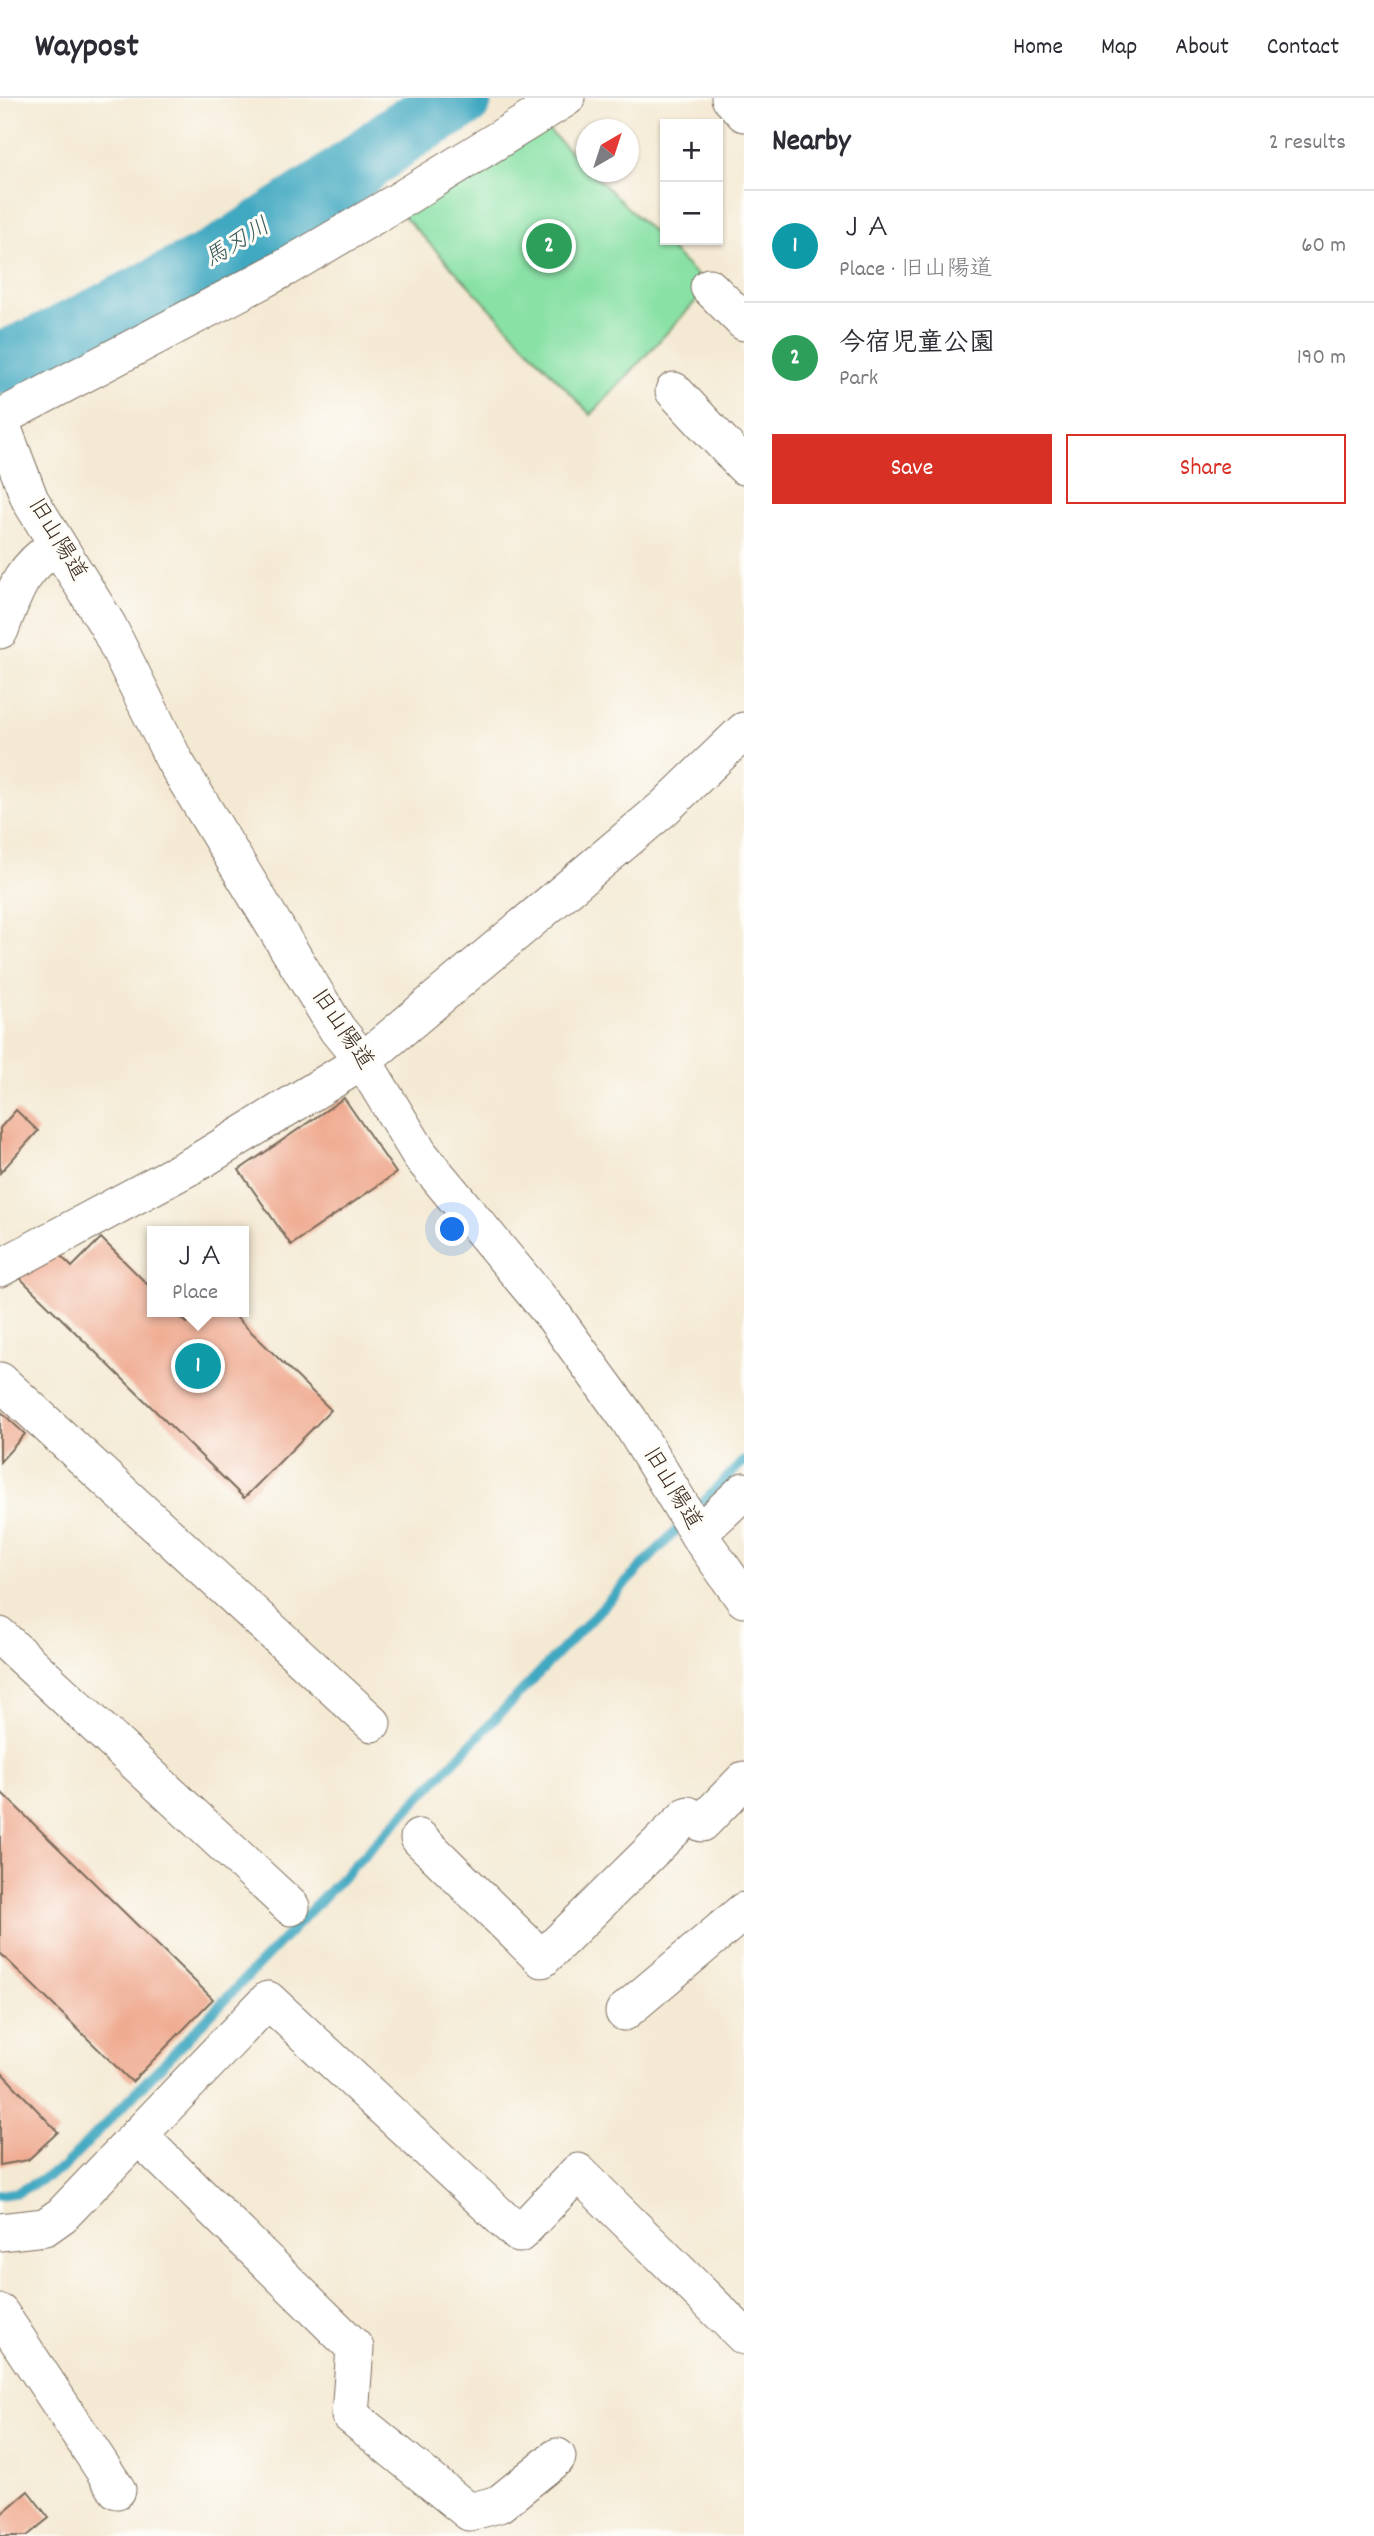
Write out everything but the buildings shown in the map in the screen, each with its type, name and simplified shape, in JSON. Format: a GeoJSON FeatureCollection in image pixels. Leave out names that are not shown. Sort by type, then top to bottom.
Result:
{"type":"FeatureCollection","features":[{"type":"Feature","properties":{"kind":"street"},"geometry":{"type":"LineString","coordinates":[[0,420],[285,268],[566,98]]}},
{"type":"Feature","properties":{"kind":"street"},"geometry":{"type":"LineString","coordinates":[[730,98],[744,113]]}},
{"type":"Feature","properties":{"kind":"street"},"geometry":{"type":"LineString","coordinates":[[709,287],[744,322]]}},
{"type":"Feature","properties":{"kind":"street"},"geometry":{"type":"LineString","coordinates":[[674,391],[744,466]]}},
{"type":"Feature","properties":{"kind":"street","name":"旧山陽道"},"geometry":{"type":"LineString","coordinates":[[0,420],[30,500],[108,626],[174,760],[337,1029],[363,1061],[420,1155],[555,1318],[629,1420],[698,1534],[744,1599]]}},
{"type":"Feature","properties":{"kind":"street"},"geometry":{"type":"LineString","coordinates":[[0,630],[19,580],[57,545]]}},
{"type":"Feature","properties":{"kind":"street"},"geometry":{"type":"LineString","coordinates":[[0,1268],[198,1161],[363,1061],[664,808],[744,730]]}},
{"type":"Feature","properties":{"kind":"street"},"geometry":{"type":"LineString","coordinates":[[0,1381],[372,1723]]}},
{"type":"Feature","properties":{"kind":"street"},"geometry":{"type":"LineString","coordinates":[[698,1534],[744,1491]]}},
{"type":"Feature","properties":{"kind":"street"},"geometry":{"type":"LineString","coordinates":[[0,1636],[291,1907]]}},
{"type":"Feature","properties":{"kind":"street"},"geometry":{"type":"LineString","coordinates":[[419,1838],[542,1959],[688,1815],[702,1823],[744,1780]]}},
{"type":"Feature","properties":{"kind":"street"},"geometry":{"type":"LineString","coordinates":[[624,2012],[744,1911]]}},
{"type":"Feature","properties":{"kind":"street"},"geometry":{"type":"LineString","coordinates":[[0,2232],[45,2227],[62,2215],[268,2000],[519,2234],[578,2172],[744,2336]]}},
{"type":"Feature","properties":{"kind":"street"},"geometry":{"type":"LineString","coordinates":[[138,2135],[355,2348],[350,2414],[469,2512],[499,2504],[557,2457]]}},
{"type":"Feature","properties":{"kind":"street"},"geometry":{"type":"LineString","coordinates":[[0,2313],[117,2490]]}},
{"type":"Feature","properties":{"kind":"green space"},"geometry":{"type":"Polygon","coordinates":[[[535,117],[576,157],[576,182],[601,182],[660,239],[660,245],[666,245],[709,287],[591,415],[393,205],[535,117]]]}},
{"type":"Feature","properties":{"kind":"waterway","name":"馬刃川"},"geometry":{"type":"LineString","coordinates":[[0,364],[64,336],[221,257],[334,184],[403,132],[461,98]]}},
{"type":"Feature","properties":{"kind":"waterway"},"geometry":{"type":"LineString","coordinates":[[0,2195],[18,2192],[63,2168],[744,1460]]}},
{"type":"Feature","properties":{"kind":"place","name":"今宿児童公園"},"geometry":{"type":"Point","coordinates":[549,246]}},
{"type":"Feature","properties":{"kind":"place","name":"ＪＡ"},"geometry":{"type":"Point","coordinates":[198,1366]}}]}
